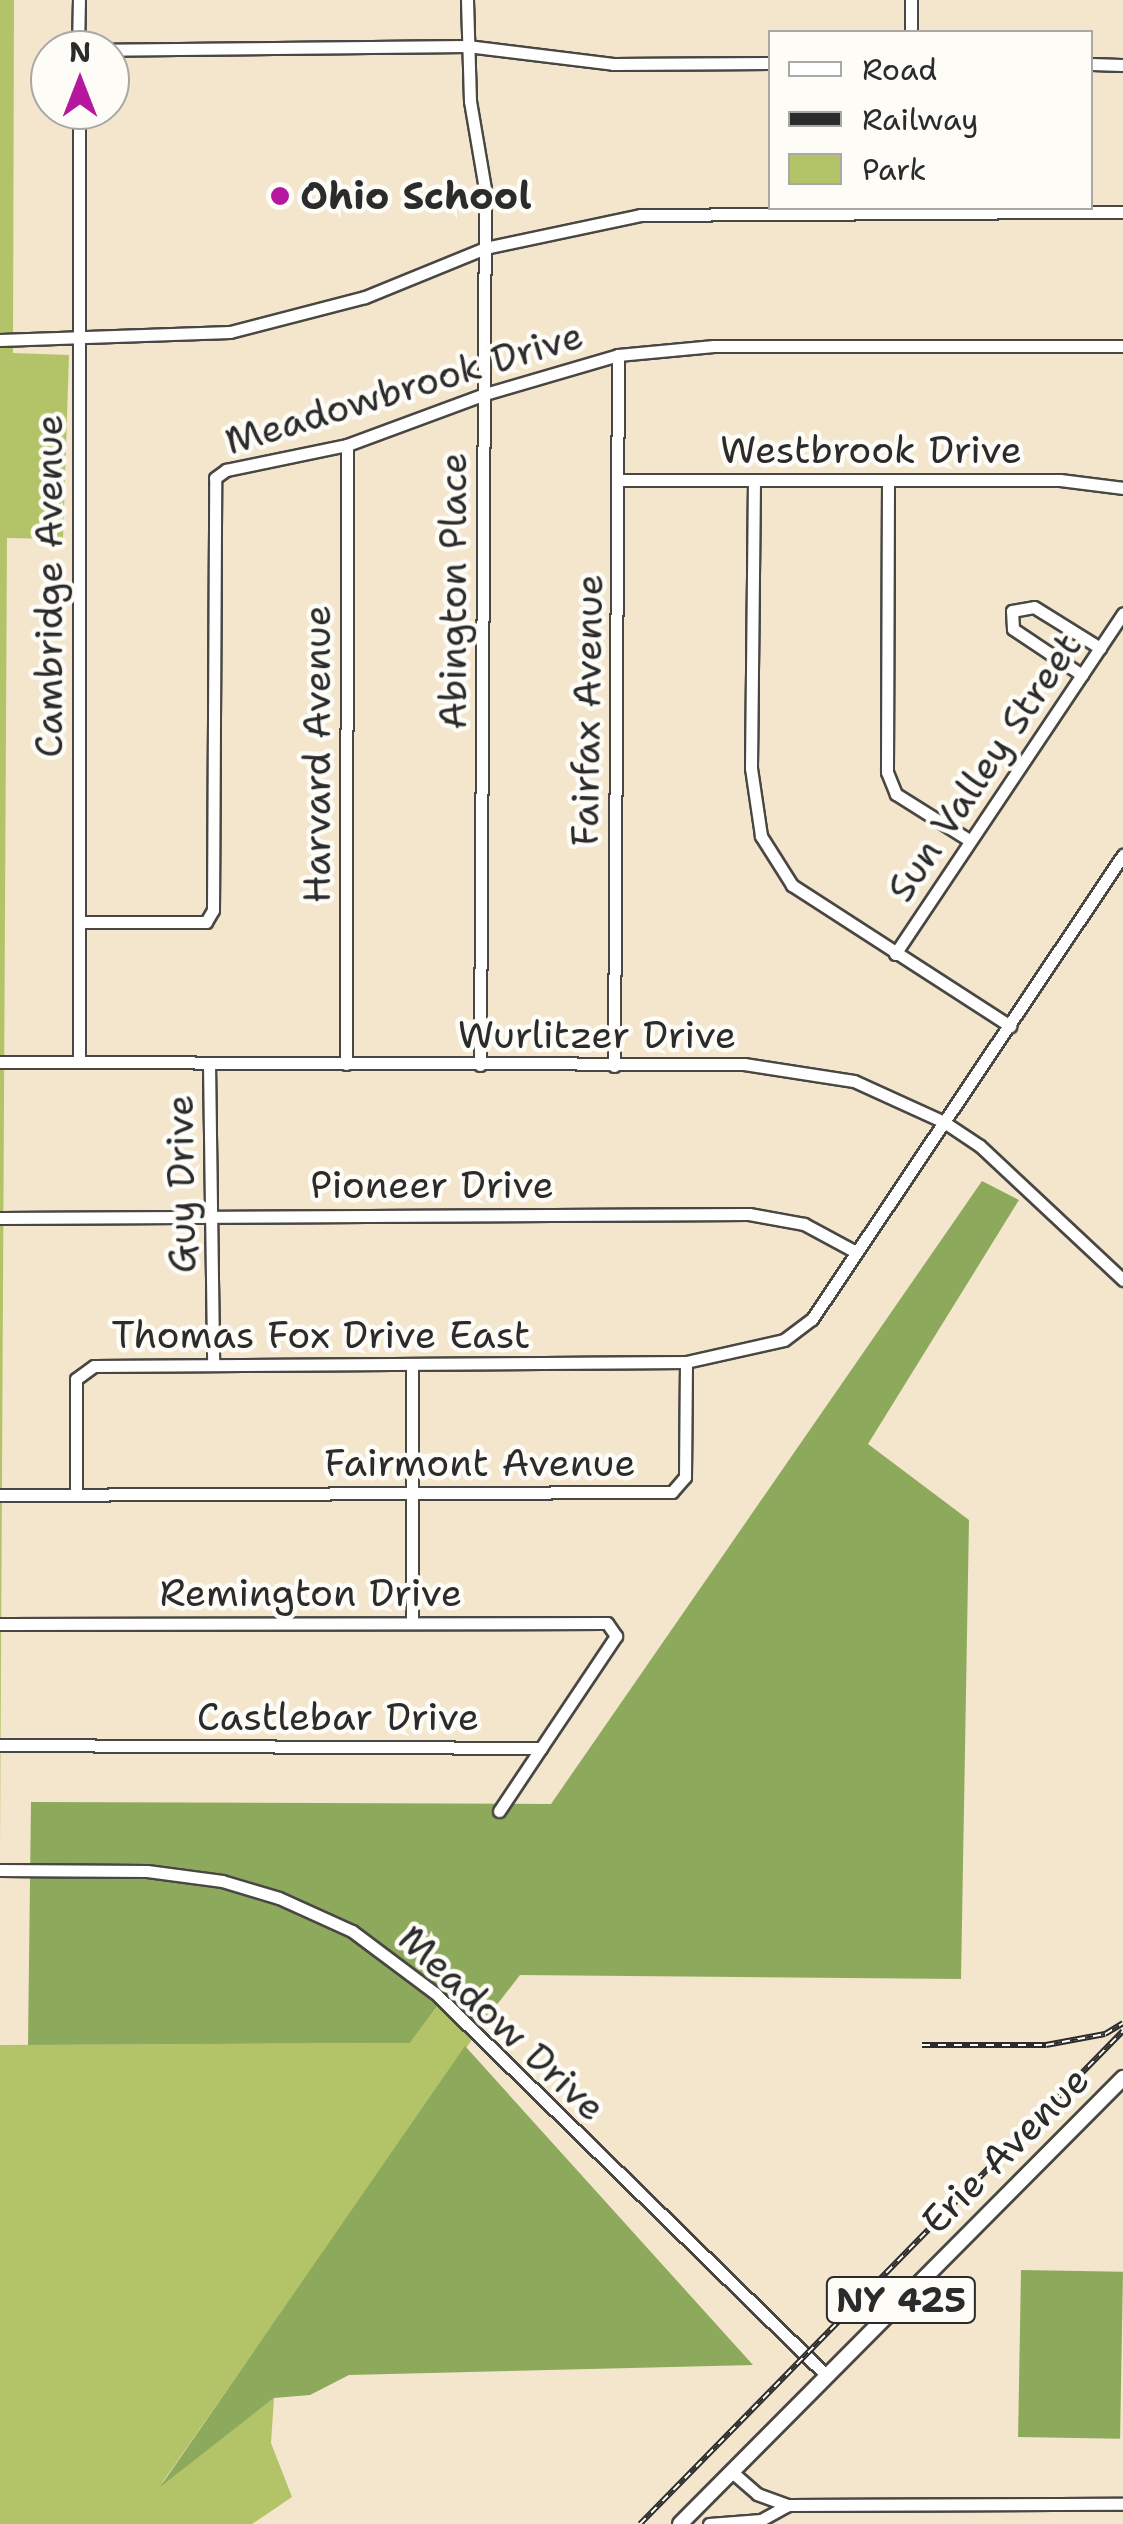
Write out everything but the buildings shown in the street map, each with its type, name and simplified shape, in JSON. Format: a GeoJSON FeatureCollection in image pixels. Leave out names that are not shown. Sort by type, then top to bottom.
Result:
{"type":"FeatureCollection","features":[{"type":"Feature","properties":{"kind":"main road","name":"Erie Avenue"},"geometry":{"type":"LineString","coordinates":[[680,2524],[824,2373],[1123,2078]]}},
{"type":"Feature","properties":{"kind":"street"},"geometry":{"type":"LineString","coordinates":[[79,0],[80,30]]}},
{"type":"Feature","properties":{"kind":"street","name":"Abington Place"},"geometry":{"type":"LineString","coordinates":[[467,0],[467,46],[485,189],[480,1065]]}},
{"type":"Feature","properties":{"kind":"street"},"geometry":{"type":"LineString","coordinates":[[911,0],[911,30]]}},
{"type":"Feature","properties":{"kind":"street"},"geometry":{"type":"LineString","coordinates":[[130,49],[467,46],[613,64],[768,64]]}},
{"type":"Feature","properties":{"kind":"street"},"geometry":{"type":"LineString","coordinates":[[1093,64],[1123,64]]}},
{"type":"Feature","properties":{"kind":"street","name":"Cambridge Avenue"},"geometry":{"type":"LineString","coordinates":[[78,130],[79,1062]]}},
{"type":"Feature","properties":{"kind":"street"},"geometry":{"type":"LineString","coordinates":[[0,340],[79,341],[230,332],[365,297],[485,248],[640,215],[907,210],[1123,212]]}},
{"type":"Feature","properties":{"kind":"street","name":"Meadowbrook Drive"},"geometry":{"type":"LineString","coordinates":[[80,922],[206,922],[212,910],[215,478],[347,445],[485,394],[618,355],[714,346],[1123,346]]}},
{"type":"Feature","properties":{"kind":"street","name":"Fairfax Avenue"},"geometry":{"type":"LineString","coordinates":[[614,1066],[618,355]]}},
{"type":"Feature","properties":{"kind":"street","name":"Harvard Avenue"},"geometry":{"type":"LineString","coordinates":[[346,1064],[347,445]]}},
{"type":"Feature","properties":{"kind":"street","name":"Westbrook Drive"},"geometry":{"type":"LineString","coordinates":[[619,480],[1060,480],[1123,488]]}},
{"type":"Feature","properties":{"kind":"street"},"geometry":{"type":"LineString","coordinates":[[754,480],[751,768],[761,836],[792,885],[1010,1026]]}},
{"type":"Feature","properties":{"kind":"street"},"geometry":{"type":"LineString","coordinates":[[888,481],[887,772],[896,794],[969,840]]}},
{"type":"Feature","properties":{"kind":"street"},"geometry":{"type":"LineString","coordinates":[[1082,675],[1013,629],[1012,611],[1034,607],[1100,648]]}},
{"type":"Feature","properties":{"kind":"street","name":"Sun Valley Street"},"geometry":{"type":"LineString","coordinates":[[895,954],[1123,613]]}},
{"type":"Feature","properties":{"kind":"street"},"geometry":{"type":"LineString","coordinates":[[686,1362],[784,1340],[812,1319],[1123,855]]}},
{"type":"Feature","properties":{"kind":"street","name":"Wurlitzer Drive"},"geometry":{"type":"LineString","coordinates":[[0,1062],[744,1064],[854,1081],[944,1122],[1013,1173],[1123,1280]]}},
{"type":"Feature","properties":{"kind":"street","name":"Guy Drive"},"geometry":{"type":"LineString","coordinates":[[210,1063],[213,1364]]}},
{"type":"Feature","properties":{"kind":"street","name":"Pioneer Drive"},"geometry":{"type":"LineString","coordinates":[[0,1218],[749,1214],[804,1224],[856,1252]]}},
{"type":"Feature","properties":{"kind":"street","name":"Thomas Fox Drive East"},"geometry":{"type":"LineString","coordinates":[[76,1494],[76,1379],[94,1366],[686,1362]]}},
{"type":"Feature","properties":{"kind":"street","name":"Fairmont Avenue"},"geometry":{"type":"LineString","coordinates":[[0,1495],[672,1492],[685,1477],[686,1362]]}},
{"type":"Feature","properties":{"kind":"street"},"geometry":{"type":"LineString","coordinates":[[412,1365],[412,1623]]}},
{"type":"Feature","properties":{"kind":"street","name":"Remington Drive"},"geometry":{"type":"LineString","coordinates":[[0,1624],[608,1623],[616,1636],[541,1748]]}},
{"type":"Feature","properties":{"kind":"street","name":"Castlebar Drive"},"geometry":{"type":"LineString","coordinates":[[0,1745],[541,1748]]}},
{"type":"Feature","properties":{"kind":"street"},"geometry":{"type":"LineString","coordinates":[[498,1812],[541,1748]]}},
{"type":"Feature","properties":{"kind":"street","name":"Meadow Drive"},"geometry":{"type":"LineString","coordinates":[[0,1870],[202,1877],[279,1898],[352,1932],[435,1993],[824,2373]]}},
{"type":"Feature","properties":{"kind":"street"},"geometry":{"type":"LineString","coordinates":[[732,2472],[757,2494],[788,2506],[1123,2504]]}},
{"type":"Feature","properties":{"kind":"street"},"geometry":{"type":"LineString","coordinates":[[709,2524],[761,2520],[788,2506]]}},
{"type":"Feature","properties":{"kind":"green space"},"geometry":{"type":"Polygon","coordinates":[[[0,0],[14,0],[13,353],[69,355],[63,539],[7,538],[0,1853],[0,0]]]}},
{"type":"Feature","properties":{"kind":"green space"},"geometry":{"type":"Polygon","coordinates":[[[982,1181],[1019,1200],[868,1444],[969,1520],[961,1979],[520,1975],[492,2011],[455,1982],[410,2043],[28,2045],[31,1802],[551,1804],[982,1181]]]}},
{"type":"Feature","properties":{"kind":"green space"},"geometry":{"type":"Polygon","coordinates":[[[456,1981],[492,2011],[162,2483],[274,2398],[271,2443],[292,2497],[252,2524],[0,2524],[0,2045],[410,2043],[456,1981]]]}},
{"type":"Feature","properties":{"kind":"green space"},"geometry":{"type":"Polygon","coordinates":[[[465,2046],[753,2365],[349,2375],[310,2395],[274,2398],[160,2487],[465,2046]]]}},
{"type":"Feature","properties":{"kind":"green space"},"geometry":{"type":"Polygon","coordinates":[[[1021,2270],[1123,2272],[1120,2439],[1018,2437],[1021,2270]]]}},
{"type":"Feature","properties":{"kind":"railway"},"geometry":{"type":"LineString","coordinates":[[922,2045],[1046,2045],[1105,2034],[1123,2023]]}},
{"type":"Feature","properties":{"kind":"railway"},"geometry":{"type":"LineString","coordinates":[[640,2524],[1123,2031]]}},
{"type":"Feature","properties":{"kind":"place","name":"Ohio School"},"geometry":{"type":"Point","coordinates":[280,196]}}]}
